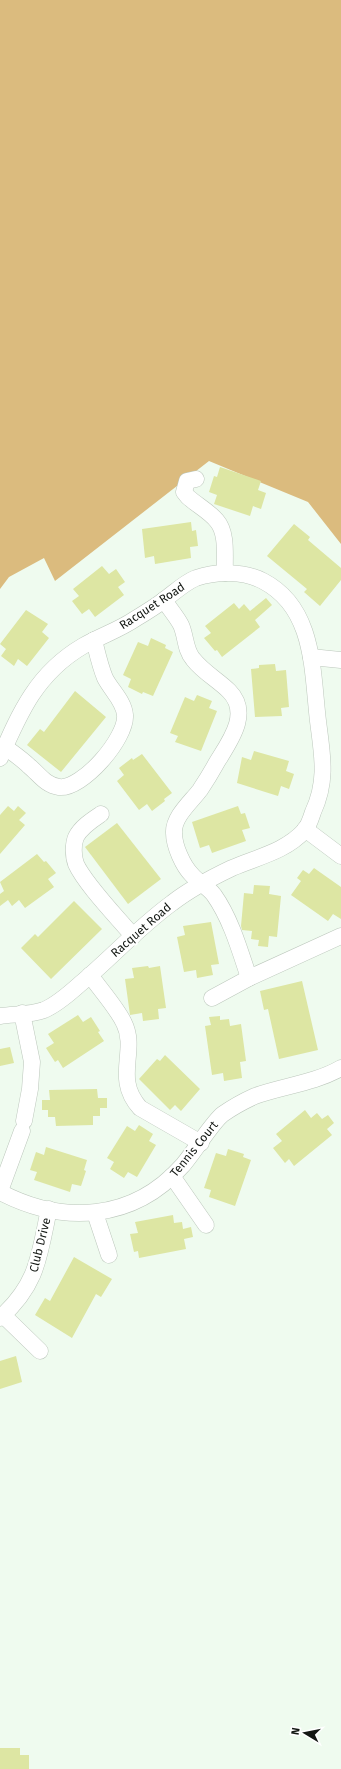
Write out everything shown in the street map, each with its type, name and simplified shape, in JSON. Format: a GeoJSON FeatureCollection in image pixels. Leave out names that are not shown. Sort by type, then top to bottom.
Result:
{"type":"FeatureCollection","features":[{"type":"Feature","properties":{"kind":"street"},"geometry":{"type":"LineString","coordinates":[[196,479],[187,481],[184,492],[188,497],[217,520],[223,534],[225,573]]}},
{"type":"Feature","properties":{"kind":"street","name":"Racquet Road"},"geometry":{"type":"LineString","coordinates":[[0,1016],[44,1010],[70,992],[171,904],[202,884],[231,869],[262,858],[280,849],[306,829],[318,799],[324,768],[311,657],[304,629],[297,612],[280,593],[257,578],[239,573],[225,573],[210,574],[195,579],[183,585],[133,621],[94,640],[67,656],[42,680],[25,704],[2,753]]}},
{"type":"Feature","properties":{"kind":"street"},"geometry":{"type":"LineString","coordinates":[[164,600],[181,625],[186,645],[192,659],[230,692],[236,701],[239,711],[236,729],[230,741],[200,789],[186,806],[177,822],[174,832],[178,848],[185,865],[190,873],[213,894],[223,911],[237,943],[249,978]]}},
{"type":"Feature","properties":{"kind":"street"},"geometry":{"type":"LineString","coordinates":[[2,753],[29,765],[45,781],[59,787],[67,787],[81,780],[105,756],[120,734],[125,721],[125,714],[123,705],[105,677],[94,640]]}},
{"type":"Feature","properties":{"kind":"street"},"geometry":{"type":"LineString","coordinates":[[311,657],[341,660]]}},
{"type":"Feature","properties":{"kind":"street"},"geometry":{"type":"LineString","coordinates":[[101,814],[92,820],[76,837],[74,854],[76,863],[82,875],[133,936]]}},
{"type":"Feature","properties":{"kind":"street"},"geometry":{"type":"LineString","coordinates":[[306,829],[341,856]]}},
{"type":"Feature","properties":{"kind":"street"},"geometry":{"type":"LineString","coordinates":[[212,998],[249,978],[341,936]]}},
{"type":"Feature","properties":{"kind":"street"},"geometry":{"type":"LineString","coordinates":[[90,975],[125,1023],[127,1040],[127,1083],[133,1099],[140,1108],[201,1143]]}},
{"type":"Feature","properties":{"kind":"street"},"geometry":{"type":"LineString","coordinates":[[0,1191],[23,1126],[30,1089],[32,1062],[22,1013]]}},
{"type":"Feature","properties":{"kind":"street","name":"Tennis Court"},"geometry":{"type":"LineString","coordinates":[[0,1191],[27,1205],[72,1214],[112,1210],[133,1202],[151,1192],[172,1176],[201,1143],[221,1115],[240,1103],[254,1097],[325,1075],[341,1068]]}},
{"type":"Feature","properties":{"kind":"street"},"geometry":{"type":"LineString","coordinates":[[172,1176],[206,1225]]}},
{"type":"Feature","properties":{"kind":"street","name":"Club Drive"},"geometry":{"type":"LineString","coordinates":[[1,1316],[17,1302],[32,1280],[40,1254],[49,1209]]}},
{"type":"Feature","properties":{"kind":"street"},"geometry":{"type":"LineString","coordinates":[[96,1212],[109,1255]]}},
{"type":"Feature","properties":{"kind":"street"},"geometry":{"type":"LineString","coordinates":[[1,1316],[40,1351]]}},
{"type":"Feature","properties":{"kind":"shaded area"},"geometry":{"type":"Polygon","coordinates":[[[0,0],[341,0],[341,544],[308,502],[209,461],[55,581],[44,558],[9,577],[0,589],[0,0]]]}},
{"type":"Feature","properties":{"kind":"building"},"geometry":{"type":"Polygon","coordinates":[[[220,467],[261,481],[258,490],[266,493],[261,509],[253,506],[250,516],[214,504],[217,495],[209,492],[214,476],[217,477],[220,467]]]}},
{"type":"Feature","properties":{"kind":"building"},"geometry":{"type":"Polygon","coordinates":[[[191,522],[192,531],[196,530],[198,546],[190,547],[191,558],[155,564],[154,556],[145,558],[142,529],[191,522]]]}},
{"type":"Feature","properties":{"kind":"building"},"geometry":{"type":"Polygon","coordinates":[[[294,524],[310,537],[308,540],[341,568],[341,580],[320,606],[304,592],[307,589],[267,556],[294,524]]]}},
{"type":"Feature","properties":{"kind":"building"},"geometry":{"type":"Polygon","coordinates":[[[102,566],[109,574],[116,569],[125,582],[118,587],[124,595],[95,617],[89,609],[82,614],[72,601],[79,596],[73,589],[102,566]]]}},
{"type":"Feature","properties":{"kind":"building"},"geometry":{"type":"Polygon","coordinates":[[[266,598],[272,605],[255,620],[260,627],[222,657],[204,638],[211,633],[205,626],[234,603],[239,609],[244,604],[250,611],[266,598]]]}},
{"type":"Feature","properties":{"kind":"building"},"geometry":{"type":"Polygon","coordinates":[[[26,610],[48,624],[42,632],[49,638],[27,666],[18,659],[14,666],[1,656],[6,649],[0,644],[26,610]]]}},
{"type":"Feature","properties":{"kind":"building"},"geometry":{"type":"Polygon","coordinates":[[[151,638],[166,645],[165,648],[173,652],[153,696],[143,692],[142,694],[128,687],[131,679],[123,675],[138,642],[148,646],[151,638]]]}},
{"type":"Feature","properties":{"kind":"building"},"geometry":{"type":"Polygon","coordinates":[[[275,664],[276,671],[286,670],[289,707],[281,708],[282,716],[255,717],[251,669],[259,668],[259,665],[275,664]]]}},
{"type":"Feature","properties":{"kind":"building"},"geometry":{"type":"Polygon","coordinates":[[[75,691],[106,717],[61,772],[27,745],[40,729],[44,732],[75,691]]]}},
{"type":"Feature","properties":{"kind":"building"},"geometry":{"type":"Polygon","coordinates":[[[197,695],[212,701],[209,708],[217,711],[201,751],[175,742],[178,736],[170,733],[185,697],[194,701],[197,695]]]}},
{"type":"Feature","properties":{"kind":"building"},"geometry":{"type":"Polygon","coordinates":[[[254,751],[289,761],[286,771],[294,774],[289,789],[281,786],[278,796],[237,783],[242,757],[251,760],[254,751]]]}},
{"type":"Feature","properties":{"kind":"building"},"geometry":{"type":"Polygon","coordinates":[[[142,754],[172,793],[164,799],[165,801],[152,811],[147,804],[139,810],[117,781],[124,775],[119,768],[132,758],[133,760],[142,754]]]}},
{"type":"Feature","properties":{"kind":"building"},"geometry":{"type":"Polygon","coordinates":[[[8,806],[14,811],[18,806],[26,813],[19,820],[25,825],[0,854],[0,815],[8,806]]]}},
{"type":"Feature","properties":{"kind":"building"},"geometry":{"type":"Polygon","coordinates":[[[238,806],[241,814],[245,813],[250,828],[242,830],[246,841],[212,853],[209,845],[200,848],[192,822],[238,806]]]}},
{"type":"Feature","properties":{"kind":"building"},"geometry":{"type":"Polygon","coordinates":[[[117,823],[161,879],[128,904],[85,847],[117,823]]]}},
{"type":"Feature","properties":{"kind":"building"},"geometry":{"type":"Polygon","coordinates":[[[37,854],[44,862],[46,861],[56,873],[48,879],[54,887],[25,908],[19,900],[12,906],[8,900],[0,906],[0,894],[4,891],[0,882],[37,854]]]}},
{"type":"Feature","properties":{"kind":"building"},"geometry":{"type":"Polygon","coordinates":[[[314,868],[341,887],[341,919],[333,914],[328,921],[291,895],[301,881],[297,878],[303,870],[309,874],[314,868]]]}},
{"type":"Feature","properties":{"kind":"building"},"geometry":{"type":"Polygon","coordinates":[[[254,885],[270,886],[269,894],[281,896],[277,937],[269,936],[268,947],[258,946],[259,940],[251,939],[252,931],[242,930],[241,926],[244,893],[253,894],[254,885]]]}},
{"type":"Feature","properties":{"kind":"building"},"geometry":{"type":"Polygon","coordinates":[[[74,901],[102,929],[51,979],[21,948],[35,934],[38,937],[74,901]]]}},
{"type":"Feature","properties":{"kind":"building"},"geometry":{"type":"Polygon","coordinates":[[[211,922],[219,964],[211,965],[213,975],[197,978],[196,970],[184,972],[177,937],[185,935],[183,926],[211,922]]]}},
{"type":"Feature","properties":{"kind":"building"},"geometry":{"type":"Polygon","coordinates":[[[148,966],[149,968],[160,966],[166,1008],[158,1009],[159,1019],[143,1021],[142,1013],[130,1015],[125,979],[134,978],[132,968],[148,966]]]}},
{"type":"Feature","properties":{"kind":"building"},"geometry":{"type":"Polygon","coordinates":[[[302,981],[318,1050],[279,1059],[268,1009],[264,1010],[260,991],[302,981]]]}},
{"type":"Feature","properties":{"kind":"building"},"geometry":{"type":"Polygon","coordinates":[[[78,1015],[83,1022],[91,1017],[100,1031],[98,1032],[104,1041],[63,1068],[58,1060],[55,1062],[46,1048],[54,1043],[48,1034],[78,1015]]]}},
{"type":"Feature","properties":{"kind":"building"},"geometry":{"type":"Polygon","coordinates":[[[220,1016],[220,1020],[229,1019],[230,1026],[241,1024],[246,1061],[240,1062],[242,1078],[224,1081],[223,1073],[212,1075],[205,1026],[211,1025],[209,1017],[220,1016]]]}},
{"type":"Feature","properties":{"kind":"building"},"geometry":{"type":"Polygon","coordinates":[[[10,1047],[14,1063],[0,1066],[0,1049],[10,1047]]]}},
{"type":"Feature","properties":{"kind":"building"},"geometry":{"type":"Polygon","coordinates":[[[165,1055],[200,1089],[181,1111],[175,1105],[170,1110],[139,1079],[157,1059],[160,1061],[165,1055]]]}},
{"type":"Feature","properties":{"kind":"building"},"geometry":{"type":"Polygon","coordinates":[[[97,1089],[98,1098],[107,1098],[107,1108],[100,1108],[100,1116],[93,1116],[93,1125],[56,1126],[55,1117],[48,1117],[48,1110],[42,1110],[42,1100],[50,1100],[49,1090],[97,1089]]]}},
{"type":"Feature","properties":{"kind":"building"},"geometry":{"type":"Polygon","coordinates":[[[305,1110],[311,1118],[317,1113],[322,1119],[328,1115],[334,1123],[327,1129],[332,1135],[294,1166],[289,1159],[285,1163],[273,1148],[282,1141],[276,1134],[305,1110]]]}},
{"type":"Feature","properties":{"kind":"building"},"geometry":{"type":"Polygon","coordinates":[[[139,1125],[153,1134],[149,1141],[156,1145],[137,1177],[128,1172],[124,1178],[110,1169],[114,1162],[107,1158],[127,1126],[135,1131],[139,1125]]]}},
{"type":"Feature","properties":{"kind":"building"},"geometry":{"type":"Polygon","coordinates":[[[46,1147],[87,1160],[84,1170],[86,1171],[81,1186],[72,1184],[70,1192],[34,1180],[37,1172],[30,1170],[36,1152],[44,1155],[46,1147]]]}},
{"type":"Feature","properties":{"kind":"building"},"geometry":{"type":"Polygon","coordinates":[[[228,1149],[244,1154],[243,1157],[251,1160],[235,1206],[209,1197],[211,1190],[204,1188],[216,1153],[226,1156],[228,1149]]]}},
{"type":"Feature","properties":{"kind":"building"},"geometry":{"type":"Polygon","coordinates":[[[173,1215],[174,1223],[182,1222],[183,1229],[191,1227],[193,1237],[184,1239],[186,1249],[139,1258],[138,1251],[134,1252],[130,1234],[138,1233],[135,1222],[173,1215]]]}},
{"type":"Feature","properties":{"kind":"building"},"geometry":{"type":"Polygon","coordinates":[[[74,1257],[112,1279],[101,1297],[96,1294],[72,1338],[35,1315],[45,1298],[50,1301],[74,1257]]]}},
{"type":"Feature","properties":{"kind":"building"},"geometry":{"type":"Polygon","coordinates":[[[16,1356],[22,1382],[0,1389],[0,1361],[16,1356]]]}},
{"type":"Feature","properties":{"kind":"building"},"geometry":{"type":"Polygon","coordinates":[[[0,1748],[20,1748],[20,1755],[29,1755],[29,1769],[0,1769],[0,1748]]]}}]}
